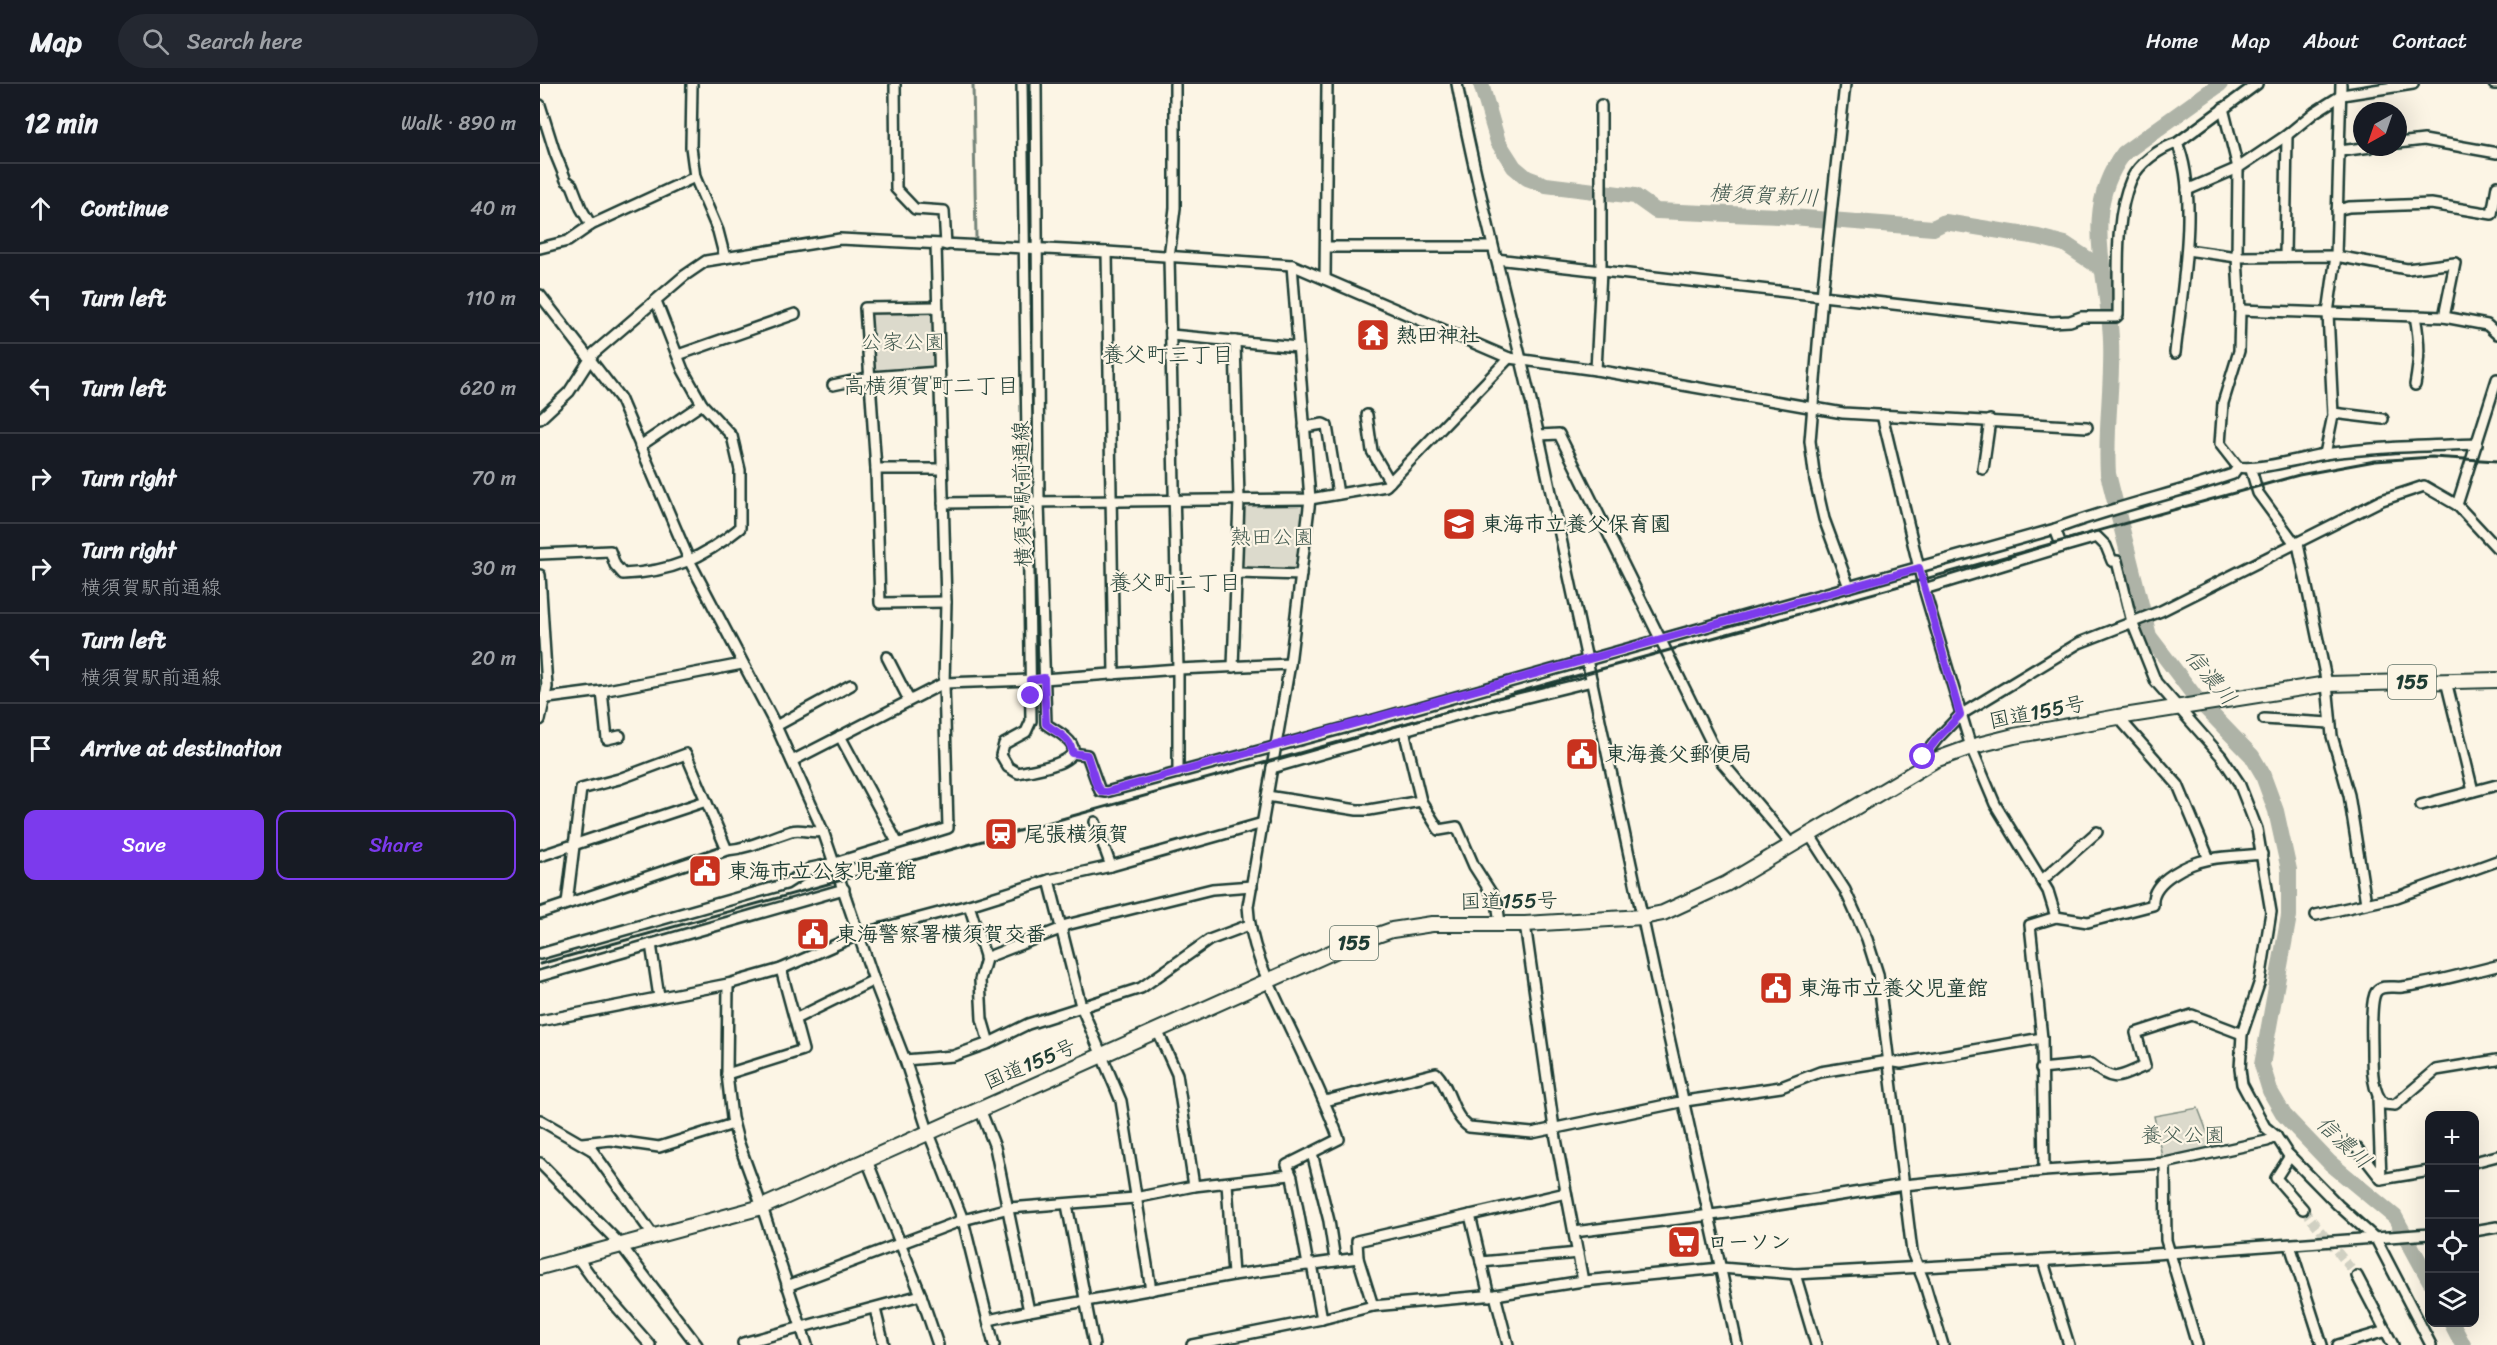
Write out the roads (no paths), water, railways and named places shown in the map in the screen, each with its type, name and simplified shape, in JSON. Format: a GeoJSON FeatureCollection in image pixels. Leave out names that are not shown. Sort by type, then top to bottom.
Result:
{"type":"FeatureCollection","features":[{"type":"Feature","properties":{"kind":"highway","name":"国道155号"},"geometry":{"type":"LineString","coordinates":[[540,1267],[762,1207],[867,1158],[1158,1032],[1346,946],[1392,930],[1432,924],[1525,924],[1663,914],[1695,900],[1935,760],[1971,747],[2118,717],[2327,684],[2497,680]]}},
{"type":"Feature","properties":{"kind":"street"},"geometry":{"type":"LineString","coordinates":[[692,84],[691,147],[695,177],[718,231],[725,258]]}},
{"type":"Feature","properties":{"kind":"street"},"geometry":{"type":"LineString","coordinates":[[540,954],[786,884],[811,868],[835,863],[948,828],[944,683],[946,602],[937,307],[944,211],[915,209],[896,189],[895,84]]}},
{"type":"Feature","properties":{"kind":"street","name":"横須賀駅前通線"},"geometry":{"type":"LineString","coordinates":[[1022,84],[1031,721],[1026,732],[1004,744],[1001,755],[1008,767],[1018,773],[1064,763],[1072,753],[1072,747],[1066,738],[1046,724],[1039,503],[1036,84]]}},
{"type":"Feature","properties":{"kind":"street"},"geometry":{"type":"LineString","coordinates":[[1174,84],[1175,208],[1169,257],[1178,772]]}},
{"type":"Feature","properties":{"kind":"street"},"geometry":{"type":"LineString","coordinates":[[1325,279],[1327,84]]}},
{"type":"Feature","properties":{"kind":"street"},"geometry":{"type":"LineString","coordinates":[[1456,84],[1492,247],[1539,435],[1737,1345]]}},
{"type":"Feature","properties":{"kind":"street"},"geometry":{"type":"LineString","coordinates":[[1845,84],[1822,296],[1815,407],[1810,441],[1815,480],[1824,519],[1844,568],[1849,587]]}},
{"type":"Feature","properties":{"kind":"street"},"geometry":{"type":"LineString","coordinates":[[1496,260],[2052,322],[2111,317],[2118,315],[2120,234],[2125,199],[2131,179],[2146,162],[2166,147],[2178,143],[2257,84]]}},
{"type":"Feature","properties":{"kind":"street"},"geometry":{"type":"LineString","coordinates":[[2325,454],[2333,413],[2328,313],[2336,256],[2341,84]]}},
{"type":"Feature","properties":{"kind":"street"},"geometry":{"type":"LineString","coordinates":[[2187,190],[2238,168],[2342,95],[2413,84]]}},
{"type":"Feature","properties":{"kind":"street"},"geometry":{"type":"LineString","coordinates":[[540,105],[566,180],[572,185],[580,208],[591,225]]}},
{"type":"Feature","properties":{"kind":"street"},"geometry":{"type":"LineString","coordinates":[[1596,370],[1601,271],[1601,105]]}},
{"type":"Feature","properties":{"kind":"street"},"geometry":{"type":"LineString","coordinates":[[2223,108],[2238,168],[2237,257],[2240,351],[2223,403],[2220,444],[2238,467],[2251,470],[2262,465],[2325,454],[2395,447],[2477,444]]}},
{"type":"Feature","properties":{"kind":"street"},"geometry":{"type":"LineString","coordinates":[[2285,256],[2287,135]]}},
{"type":"Feature","properties":{"kind":"street"},"geometry":{"type":"LineString","coordinates":[[2407,143],[2424,140],[2497,153]]}},
{"type":"Feature","properties":{"kind":"street"},"geometry":{"type":"LineString","coordinates":[[2175,353],[2187,250],[2187,190],[2182,152],[2178,143]]}},
{"type":"Feature","properties":{"kind":"street"},"geometry":{"type":"LineString","coordinates":[[2340,151],[2353,149]]}},
{"type":"Feature","properties":{"kind":"street"},"geometry":{"type":"LineString","coordinates":[[540,248],[568,241],[591,225],[695,177]]}},
{"type":"Feature","properties":{"kind":"street"},"geometry":{"type":"LineString","coordinates":[[2337,210],[2349,207],[2431,204],[2492,214],[2497,186]]}},
{"type":"Feature","properties":{"kind":"street"},"geometry":{"type":"LineString","coordinates":[[706,261],[840,239],[1107,252],[1292,265],[1509,358],[1522,361],[1596,370],[1844,413],[2087,427]]}},
{"type":"Feature","properties":{"kind":"street"},"geometry":{"type":"LineString","coordinates":[[540,419],[562,400],[594,353],[684,276],[706,261],[721,245]]}},
{"type":"Feature","properties":{"kind":"street"},"geometry":{"type":"LineString","coordinates":[[1326,247],[1492,247]]}},
{"type":"Feature","properties":{"kind":"street"},"geometry":{"type":"LineString","coordinates":[[2187,250],[2237,257],[2336,256],[2407,269],[2456,263],[2444,317]]}},
{"type":"Feature","properties":{"kind":"street"},"geometry":{"type":"LineString","coordinates":[[1107,252],[1114,674]]}},
{"type":"Feature","properties":{"kind":"street"},"geometry":{"type":"LineString","coordinates":[[1292,265],[1310,499],[1290,664],[1248,906],[1249,925],[1267,982],[1325,1101],[1339,1139],[1287,1165],[1322,1319]]}},
{"type":"Feature","properties":{"kind":"street"},"geometry":{"type":"LineString","coordinates":[[540,295],[620,398],[690,562],[776,726],[823,831],[928,1131],[963,1220],[990,1320],[994,1345]]}},
{"type":"Feature","properties":{"kind":"street"},"geometry":{"type":"LineString","coordinates":[[540,554],[610,551],[615,565],[623,574],[690,562],[740,528],[740,470],[732,436],[702,404],[683,370],[656,301]]}},
{"type":"Feature","properties":{"kind":"street"},"geometry":{"type":"LineString","coordinates":[[937,307],[866,308],[876,470],[880,603],[946,602]]}},
{"type":"Feature","properties":{"kind":"street"},"geometry":{"type":"LineString","coordinates":[[2240,310],[2444,317],[2487,325],[2497,334]]}},
{"type":"Feature","properties":{"kind":"street"},"geometry":{"type":"LineString","coordinates":[[678,355],[795,314]]}},
{"type":"Feature","properties":{"kind":"street"},"geometry":{"type":"LineString","coordinates":[[2415,316],[2420,341],[2420,360],[2415,385]]}},
{"type":"Feature","properties":{"kind":"street"},"geometry":{"type":"LineString","coordinates":[[1171,335],[1298,347]]}},
{"type":"Feature","properties":{"kind":"street"},"geometry":{"type":"LineString","coordinates":[[1233,667],[1239,500],[1235,340]]}},
{"type":"Feature","properties":{"kind":"street"},"geometry":{"type":"LineString","coordinates":[[943,503],[1310,499],[1386,486],[1509,358]]}},
{"type":"Feature","properties":{"kind":"street"},"geometry":{"type":"LineString","coordinates":[[833,385],[871,376],[939,372]]}},
{"type":"Feature","properties":{"kind":"street"},"geometry":{"type":"LineString","coordinates":[[2457,505],[2497,379]]}},
{"type":"Feature","properties":{"kind":"street"},"geometry":{"type":"LineString","coordinates":[[640,446],[702,404]]}},
{"type":"Feature","properties":{"kind":"street"},"geometry":{"type":"LineString","coordinates":[[2333,413],[2383,418]]}},
{"type":"Feature","properties":{"kind":"street"},"geometry":{"type":"LineString","coordinates":[[1367,415],[1372,451],[1390,482]]}},
{"type":"Feature","properties":{"kind":"street"},"geometry":{"type":"LineString","coordinates":[[1882,416],[1924,589],[1971,747],[1995,804],[2048,891],[2056,917]]}},
{"type":"Feature","properties":{"kind":"street"},"geometry":{"type":"LineString","coordinates":[[1983,470],[1990,420]]}},
{"type":"Feature","properties":{"kind":"street"},"geometry":{"type":"LineString","coordinates":[[1304,427],[1323,424],[1327,426],[1338,494]]}},
{"type":"Feature","properties":{"kind":"street"},"geometry":{"type":"LineString","coordinates":[[1539,435],[1559,434],[1720,760],[1792,845]]}},
{"type":"Feature","properties":{"kind":"street"},"geometry":{"type":"LineString","coordinates":[[1072,753],[1087,755],[1097,786],[1102,792],[1277,746],[1919,568],[2233,474],[2238,467]]}},
{"type":"Feature","properties":{"kind":"street"},"geometry":{"type":"LineString","coordinates":[[876,470],[942,470]]}},
{"type":"Feature","properties":{"kind":"street"},"geometry":{"type":"LineString","coordinates":[[2251,470],[2258,494],[2297,544],[2327,684],[2332,736],[2349,795],[2366,903]]}},
{"type":"Feature","properties":{"kind":"street"},"geometry":{"type":"LineString","coordinates":[[1924,766],[1923,757],[1960,715],[2079,644],[2161,611],[2382,500],[2416,487],[2424,486],[2457,505],[2497,548]]}},
{"type":"Feature","properties":{"kind":"street"},"geometry":{"type":"LineString","coordinates":[[2055,529],[2062,547]]}},
{"type":"Feature","properties":{"kind":"street"},"geometry":{"type":"LineString","coordinates":[[1924,589],[2097,537],[2106,546],[2112,561],[2117,561],[2134,622],[2156,682],[2202,732],[2239,783],[2257,829],[2271,912],[2260,981],[2242,1034],[2240,1069],[2242,1084],[2265,1127],[2276,1136],[2290,1156],[2337,1205],[2377,1239],[2431,1345]]}},
{"type":"Feature","properties":{"kind":"street"},"geometry":{"type":"LineString","coordinates":[[1238,573],[1301,575]]}},
{"type":"Feature","properties":{"kind":"street"},"geometry":{"type":"LineString","coordinates":[[540,575],[547,687],[542,699],[540,720]]}},
{"type":"Feature","properties":{"kind":"street"},"geometry":{"type":"LineString","coordinates":[[887,657],[909,700]]}},
{"type":"Feature","properties":{"kind":"street"},"geometry":{"type":"LineString","coordinates":[[542,699],[602,691],[742,664]]}},
{"type":"Feature","properties":{"kind":"street"},"geometry":{"type":"LineString","coordinates":[[792,761],[944,683],[1290,664]]}},
{"type":"Feature","properties":{"kind":"street"},"geometry":{"type":"LineString","coordinates":[[1272,768],[1474,710],[1592,681]]}},
{"type":"Feature","properties":{"kind":"street"},"geometry":{"type":"LineString","coordinates":[[2446,681],[2473,791]]}},
{"type":"Feature","properties":{"kind":"street"},"geometry":{"type":"LineString","coordinates":[[776,726],[851,685]]}},
{"type":"Feature","properties":{"kind":"street"},"geometry":{"type":"LineString","coordinates":[[602,691],[608,739],[620,736]]}},
{"type":"Feature","properties":{"kind":"street"},"geometry":{"type":"LineString","coordinates":[[2118,717],[2178,785],[2209,859]]}},
{"type":"Feature","properties":{"kind":"street"},"geometry":{"type":"LineString","coordinates":[[2264,719],[2330,723]]}},
{"type":"Feature","properties":{"kind":"street"},"geometry":{"type":"LineString","coordinates":[[1404,730],[1421,801],[1439,830],[1457,826],[1473,866],[1497,902],[1500,923]]}},
{"type":"Feature","properties":{"kind":"street"},"geometry":{"type":"LineString","coordinates":[[840,736],[897,842]]}},
{"type":"Feature","properties":{"kind":"street"},"geometry":{"type":"LineString","coordinates":[[567,903],[581,789],[686,754],[727,850]]}},
{"type":"Feature","properties":{"kind":"street"},"geometry":{"type":"LineString","coordinates":[[2421,805],[2497,785]]}},
{"type":"Feature","properties":{"kind":"street"},"geometry":{"type":"LineString","coordinates":[[1267,796],[1357,810],[1421,801]]}},
{"type":"Feature","properties":{"kind":"street"},"geometry":{"type":"LineString","coordinates":[[540,856],[706,801]]}},
{"type":"Feature","properties":{"kind":"street"},"geometry":{"type":"LineString","coordinates":[[1095,822],[1111,866]]}},
{"type":"Feature","properties":{"kind":"street"},"geometry":{"type":"LineString","coordinates":[[540,1021],[728,984],[781,969],[860,934],[969,905],[1049,880],[1111,866],[1263,823]]}},
{"type":"Feature","properties":{"kind":"street"},"geometry":{"type":"LineString","coordinates":[[540,913],[727,850],[742,849],[792,830],[815,833],[823,831]]}},
{"type":"Feature","properties":{"kind":"street"},"geometry":{"type":"LineString","coordinates":[[2042,881],[2097,832]]}},
{"type":"Feature","properties":{"kind":"street"},"geometry":{"type":"LineString","coordinates":[[1809,834],[1845,890],[1867,939],[1878,974],[1912,1252],[1924,1282],[1942,1345]]}},
{"type":"Feature","properties":{"kind":"street"},"geometry":{"type":"LineString","coordinates":[[2044,1172],[2042,1038],[2030,925],[2056,917],[2088,922],[2153,905],[2152,900],[2159,885],[2183,869],[2209,859],[2262,854]]}},
{"type":"Feature","properties":{"kind":"street"},"geometry":{"type":"LineString","coordinates":[[2316,915],[2397,897],[2497,861]]}},
{"type":"Feature","properties":{"kind":"street"},"geometry":{"type":"LineString","coordinates":[[1049,880],[1063,927],[1080,1006],[1121,1101],[1150,1290]]}},
{"type":"Feature","properties":{"kind":"street"},"geometry":{"type":"LineString","coordinates":[[985,958],[1063,927],[1212,889],[1252,886]]}},
{"type":"Feature","properties":{"kind":"street"},"geometry":{"type":"LineString","coordinates":[[540,976],[844,889]]}},
{"type":"Feature","properties":{"kind":"street"},"geometry":{"type":"LineString","coordinates":[[969,905],[985,958],[980,981],[982,1019],[989,1043]]}},
{"type":"Feature","properties":{"kind":"street"},"geometry":{"type":"LineString","coordinates":[[1525,924],[1554,1128],[1583,1281]]}},
{"type":"Feature","properties":{"kind":"street"},"geometry":{"type":"LineString","coordinates":[[905,1060],[953,1056],[989,1043],[1028,1024],[1140,988],[1209,940],[1249,925]]}},
{"type":"Feature","properties":{"kind":"street"},"geometry":{"type":"LineString","coordinates":[[651,944],[659,997]]}},
{"type":"Feature","properties":{"kind":"street"},"geometry":{"type":"LineString","coordinates":[[2381,1179],[2378,1098],[2373,1069],[2372,1039],[2376,991],[2382,987],[2402,987],[2497,966]]}},
{"type":"Feature","properties":{"kind":"street"},"geometry":{"type":"LineString","coordinates":[[727,1074],[803,1050],[781,969]]}},
{"type":"Feature","properties":{"kind":"street"},"geometry":{"type":"LineString","coordinates":[[795,1019],[874,980]]}},
{"type":"Feature","properties":{"kind":"street"},"geometry":{"type":"LineString","coordinates":[[728,984],[727,1074],[733,1124],[807,1345]]}},
{"type":"Feature","properties":{"kind":"street"},"geometry":{"type":"LineString","coordinates":[[2042,1069],[2091,1064],[2106,1076],[2114,1078],[2122,1076],[2145,1066],[2136,1033],[2192,1015],[2242,1034]]}},
{"type":"Feature","properties":{"kind":"street"},"geometry":{"type":"LineString","coordinates":[[1158,1032],[1177,1074],[1194,1186]]}},
{"type":"Feature","properties":{"kind":"street"},"geometry":{"type":"LineString","coordinates":[[1325,1101],[1436,1073],[1444,1081],[1456,1112],[1464,1124],[1469,1127],[1532,1133],[1685,1101],[1781,1087],[1820,1072],[1889,1061],[1901,1063],[2042,1038]]}},
{"type":"Feature","properties":{"kind":"street"},"geometry":{"type":"LineString","coordinates":[[2378,1098],[2384,1104],[2395,1105],[2436,1070],[2497,1060]]}},
{"type":"Feature","properties":{"kind":"street"},"geometry":{"type":"LineString","coordinates":[[980,1108],[995,1147],[1029,1311]]}},
{"type":"Feature","properties":{"kind":"street"},"geometry":{"type":"LineString","coordinates":[[540,1120],[592,1150],[653,1235]]}},
{"type":"Feature","properties":{"kind":"street"},"geometry":{"type":"LineString","coordinates":[[582,1143],[610,1140],[659,1147],[733,1124]]}},
{"type":"Feature","properties":{"kind":"street"},"geometry":{"type":"LineString","coordinates":[[1574,1232],[1708,1215],[1904,1185],[2165,1163],[2267,1141],[2276,1136]]}},
{"type":"Feature","properties":{"kind":"street"},"geometry":{"type":"LineString","coordinates":[[2356,1147],[2381,1179]]}},
{"type":"Feature","properties":{"kind":"street"},"geometry":{"type":"LineString","coordinates":[[1312,1153],[1329,1221],[1335,1260]]}},
{"type":"Feature","properties":{"kind":"street"},"geometry":{"type":"LineString","coordinates":[[2290,1156],[2276,1178],[2303,1209]]}},
{"type":"Feature","properties":{"kind":"street"},"geometry":{"type":"LineString","coordinates":[[2479,1161],[2497,1156]]}},
{"type":"Feature","properties":{"kind":"street"},"geometry":{"type":"LineString","coordinates":[[867,1158],[921,1295],[938,1345]]}},
{"type":"Feature","properties":{"kind":"street"},"geometry":{"type":"LineString","coordinates":[[540,1163],[621,1245],[697,1345]]}},
{"type":"Feature","properties":{"kind":"street"},"geometry":{"type":"LineString","coordinates":[[2165,1163],[2166,1240],[2197,1345]]}},
{"type":"Feature","properties":{"kind":"street"},"geometry":{"type":"LineString","coordinates":[[2381,1179],[2425,1172]]}},
{"type":"Feature","properties":{"kind":"street"},"geometry":{"type":"LineString","coordinates":[[788,1286],[963,1220],[1009,1208],[1135,1198],[1194,1186],[1290,1175]]}},
{"type":"Feature","properties":{"kind":"street"},"geometry":{"type":"LineString","coordinates":[[1227,1183],[1233,1275]]}},
{"type":"Feature","properties":{"kind":"street"},"geometry":{"type":"LineString","coordinates":[[1373,1306],[1358,1258],[1357,1241],[1566,1193]]}},
{"type":"Feature","properties":{"kind":"street"},"geometry":{"type":"LineString","coordinates":[[1067,1205],[1094,1345]]}},
{"type":"Feature","properties":{"kind":"street"},"geometry":{"type":"LineString","coordinates":[[1470,1215],[1481,1262],[1508,1345]]}},
{"type":"Feature","properties":{"kind":"street"},"geometry":{"type":"LineString","coordinates":[[2479,1230],[2497,1227]]}},
{"type":"Feature","properties":{"kind":"street"},"geometry":{"type":"LineString","coordinates":[[1192,1345],[1322,1319],[1373,1306],[1492,1296],[1583,1281],[1721,1268],[1795,1274],[2043,1261],[2425,1234]]}},
{"type":"Feature","properties":{"kind":"street"},"geometry":{"type":"LineString","coordinates":[[2290,1245],[2322,1345]]}},
{"type":"Feature","properties":{"kind":"street"},"geometry":{"type":"LineString","coordinates":[[1481,1262],[1578,1253]]}},
{"type":"Feature","properties":{"kind":"street"},"geometry":{"type":"LineString","coordinates":[[577,1257],[595,1282],[650,1345]]}},
{"type":"Feature","properties":{"kind":"street"},"geometry":{"type":"LineString","coordinates":[[990,1320],[1233,1275],[1358,1258]]}},
{"type":"Feature","properties":{"kind":"street"},"geometry":{"type":"LineString","coordinates":[[2043,1261],[2069,1345]]}},
{"type":"Feature","properties":{"kind":"street"},"geometry":{"type":"LineString","coordinates":[[1795,1274],[1816,1345]]}},
{"type":"Feature","properties":{"kind":"street"},"geometry":{"type":"LineString","coordinates":[[2357,1276],[2393,1345]]}},
{"type":"Feature","properties":{"kind":"street"},"geometry":{"type":"LineString","coordinates":[[743,1343],[921,1295]]}},
{"type":"Feature","properties":{"kind":"street"},"geometry":{"type":"LineString","coordinates":[[875,1309],[884,1345]]}},
{"type":"Feature","properties":{"kind":"street"},"geometry":{"type":"LineString","coordinates":[[2338,1345],[2386,1331]]}},
{"type":"Feature","properties":{"kind":"waterway"},"geometry":{"type":"LineString","coordinates":[[973,84],[976,238]]}},
{"type":"Feature","properties":{"kind":"waterway","name":"横須賀新川"},"geometry":{"type":"LineString","coordinates":[[1481,84],[1498,142],[1514,167],[1527,178],[1546,185],[1635,196],[1656,211],[1779,216],[1933,228],[1945,222],[2038,237],[2065,244],[2101,268]]}},
{"type":"Feature","properties":{"kind":"waterway","name":"信濃川"},"geometry":{"type":"LineString","coordinates":[[2220,84],[2124,153],[2110,175],[2103,198],[2100,244],[2111,340],[2108,474],[2149,636],[2196,698],[2252,756],[2262,773],[2276,811],[2289,870],[2289,916],[2262,1065],[2270,1091],[2284,1115],[2330,1163],[2395,1217],[2426,1273]]}},
{"type":"Feature","properties":{"kind":"waterway","name":"信濃川"},"geometry":{"type":"LineString","coordinates":[[2454,1327],[2463,1345]]}},
{"type":"Feature","properties":{"kind":"tunnel"},"geometry":{"type":"LineString","coordinates":[[2303,1209],[2357,1276]]}},
{"type":"Feature","properties":{"kind":"railway"},"geometry":{"type":"LineString","coordinates":[[540,964],[2299,475],[2375,461],[2432,457],[2497,461]]}},
{"type":"Feature","properties":{"kind":"place","name":"熱田神社"},"geometry":{"type":"Point","coordinates":[1373,335]}},
{"type":"Feature","properties":{"kind":"place","name":"東海市立養父保育園"},"geometry":{"type":"Point","coordinates":[1459,524]}},
{"type":"Feature","properties":{"kind":"place","name":"東海養父郵便局"},"geometry":{"type":"Point","coordinates":[1582,754]}},
{"type":"Feature","properties":{"kind":"place","name":"尾張横須賀"},"geometry":{"type":"Point","coordinates":[1001,834]}},
{"type":"Feature","properties":{"kind":"place","name":"東海市立公家児童館"},"geometry":{"type":"Point","coordinates":[705,871]}},
{"type":"Feature","properties":{"kind":"place","name":"東海警察署横須賀交番"},"geometry":{"type":"Point","coordinates":[813,934]}},
{"type":"Feature","properties":{"kind":"place","name":"東海市立養父児童館"},"geometry":{"type":"Point","coordinates":[1776,988]}},
{"type":"Feature","properties":{"kind":"place","name":"ローソン"},"geometry":{"type":"Point","coordinates":[1684,1242]}},
{"type":"Feature","properties":{"kind":"district","name":"養父町三丁目"},"geometry":{"type":"Point","coordinates":[1168,354]}},
{"type":"Feature","properties":{"kind":"district","name":"高横須賀町二丁目"},"geometry":{"type":"Point","coordinates":[931,385]}},
{"type":"Feature","properties":{"kind":"district","name":"養父町二丁目"},"geometry":{"type":"Point","coordinates":[1175,582]}},
{"type":"Feature","properties":{"kind":"park label","name":"公家公園"},"geometry":{"type":"Point","coordinates":[903,342]}},
{"type":"Feature","properties":{"kind":"park label","name":"熱田公園"},"geometry":{"type":"Point","coordinates":[1272,537]}},
{"type":"Feature","properties":{"kind":"park label","name":"養父公園"},"geometry":{"type":"Point","coordinates":[2183,1135]}}]}
